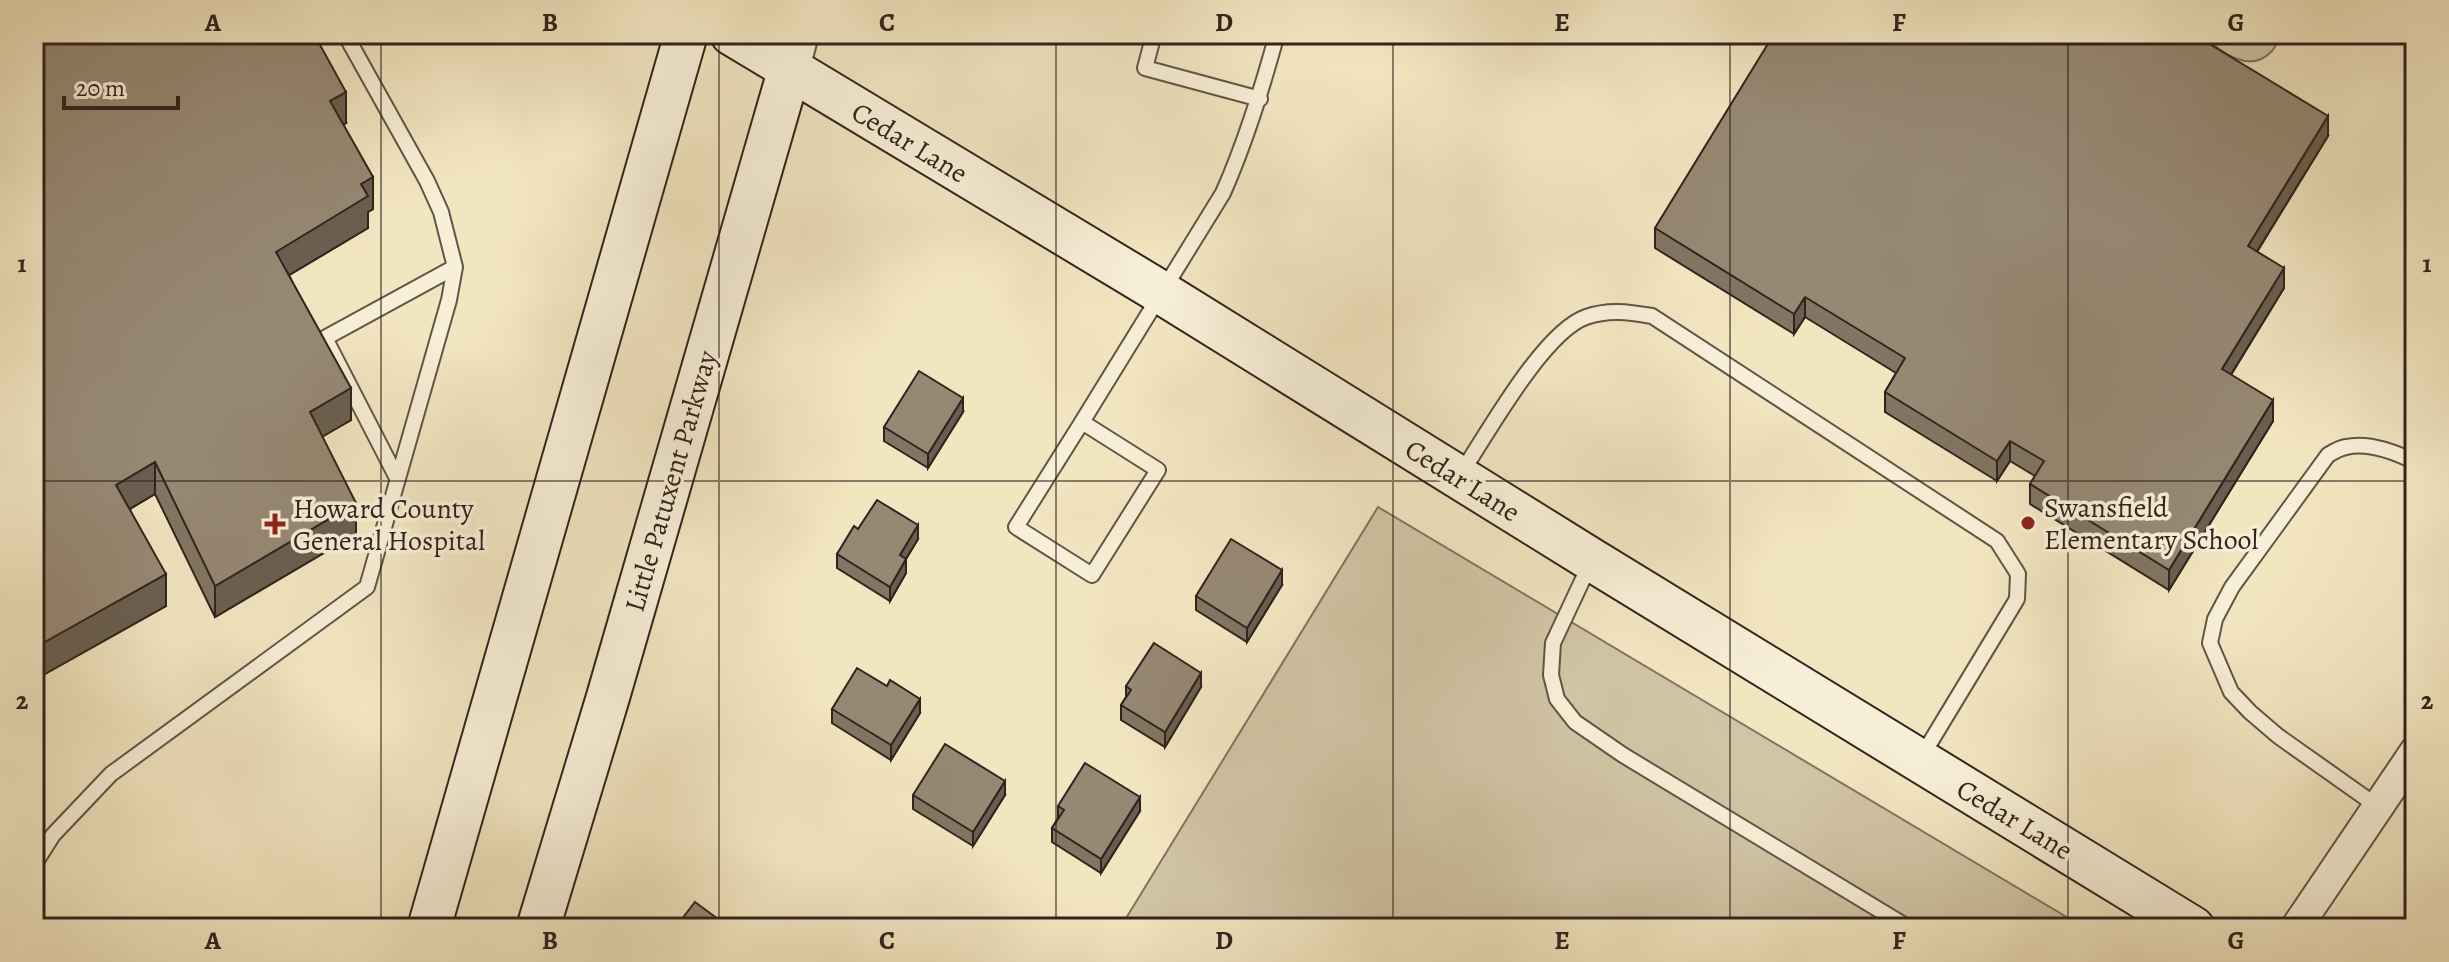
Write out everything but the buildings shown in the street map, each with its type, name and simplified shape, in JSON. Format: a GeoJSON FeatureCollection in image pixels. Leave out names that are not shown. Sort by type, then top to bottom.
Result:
{"type":"FeatureCollection","features":[{"type":"Feature","properties":{"kind":"main road"},"geometry":{"type":"LineString","coordinates":[[429,928],[686,34]]}},
{"type":"Feature","properties":{"kind":"main road","name":"Cedar Lane"},"geometry":{"type":"LineString","coordinates":[[732,34],[794,51],[1162,293],[2193,928]]}},
{"type":"Feature","properties":{"kind":"main road","name":"Little Patuxent Parkway"},"geometry":{"type":"LineString","coordinates":[[538,928],[794,51]]}},
{"type":"Feature","properties":{"kind":"street"},"geometry":{"type":"LineString","coordinates":[[2296,928],[2415,752]]}},
{"type":"Feature","properties":{"kind":"lane"},"geometry":{"type":"LineString","coordinates":[[34,865],[53,835],[111,774],[367,587],[449,300],[455,267],[441,212],[427,181],[345,34]]}},
{"type":"Feature","properties":{"kind":"lane"},"geometry":{"type":"LineString","coordinates":[[1154,34],[1145,68],[1260,99]]}},
{"type":"Feature","properties":{"kind":"lane"},"geometry":{"type":"LineString","coordinates":[[1082,422],[1158,470],[1092,575],[1016,527],[1223,193],[1241,154],[1260,99],[1277,34]]}},
{"type":"Feature","properties":{"kind":"lane"},"geometry":{"type":"LineString","coordinates":[[397,478],[325,338],[455,267]]}},
{"type":"Feature","properties":{"kind":"lane"},"geometry":{"type":"LineString","coordinates":[[1459,477],[1536,358],[1558,336],[1582,318],[1618,310],[1652,316],[1997,541],[2018,574],[2017,599],[1919,760]]}},
{"type":"Feature","properties":{"kind":"lane"},"geometry":{"type":"LineString","coordinates":[[2377,806],[2278,736],[2250,712],[2231,692],[2210,643],[2215,619],[2232,587],[2328,455],[2345,447],[2369,447],[2402,455],[2415,462]]}},
{"type":"Feature","properties":{"kind":"lane"},"geometry":{"type":"LineString","coordinates":[[1592,560],[1553,643],[1551,675],[1557,699],[1575,722],[1623,755],[1909,928]]}},
{"type":"Feature","properties":{"kind":"lane"},"geometry":{"type":"LineString","coordinates":[[85,928],[130,928]]}},
{"type":"Feature","properties":{"kind":"shaded area"},"geometry":{"type":"Polygon","coordinates":[[[2203,34],[2283,34],[2272,51],[2263,58],[2245,61],[2226,54],[2203,34]]]}},
{"type":"Feature","properties":{"kind":"shaded area"},"geometry":{"type":"Polygon","coordinates":[[[1378,507],[2085,928],[1120,928],[1378,507]]]}},
{"type":"Feature","properties":{"kind":"place","name":"Swansfield Elementary School"},"geometry":{"type":"Point","coordinates":[2028,523]}},
{"type":"Feature","properties":{"kind":"place","name":"Howard County General Hospital"},"geometry":{"type":"Point","coordinates":[275,524]}}]}
